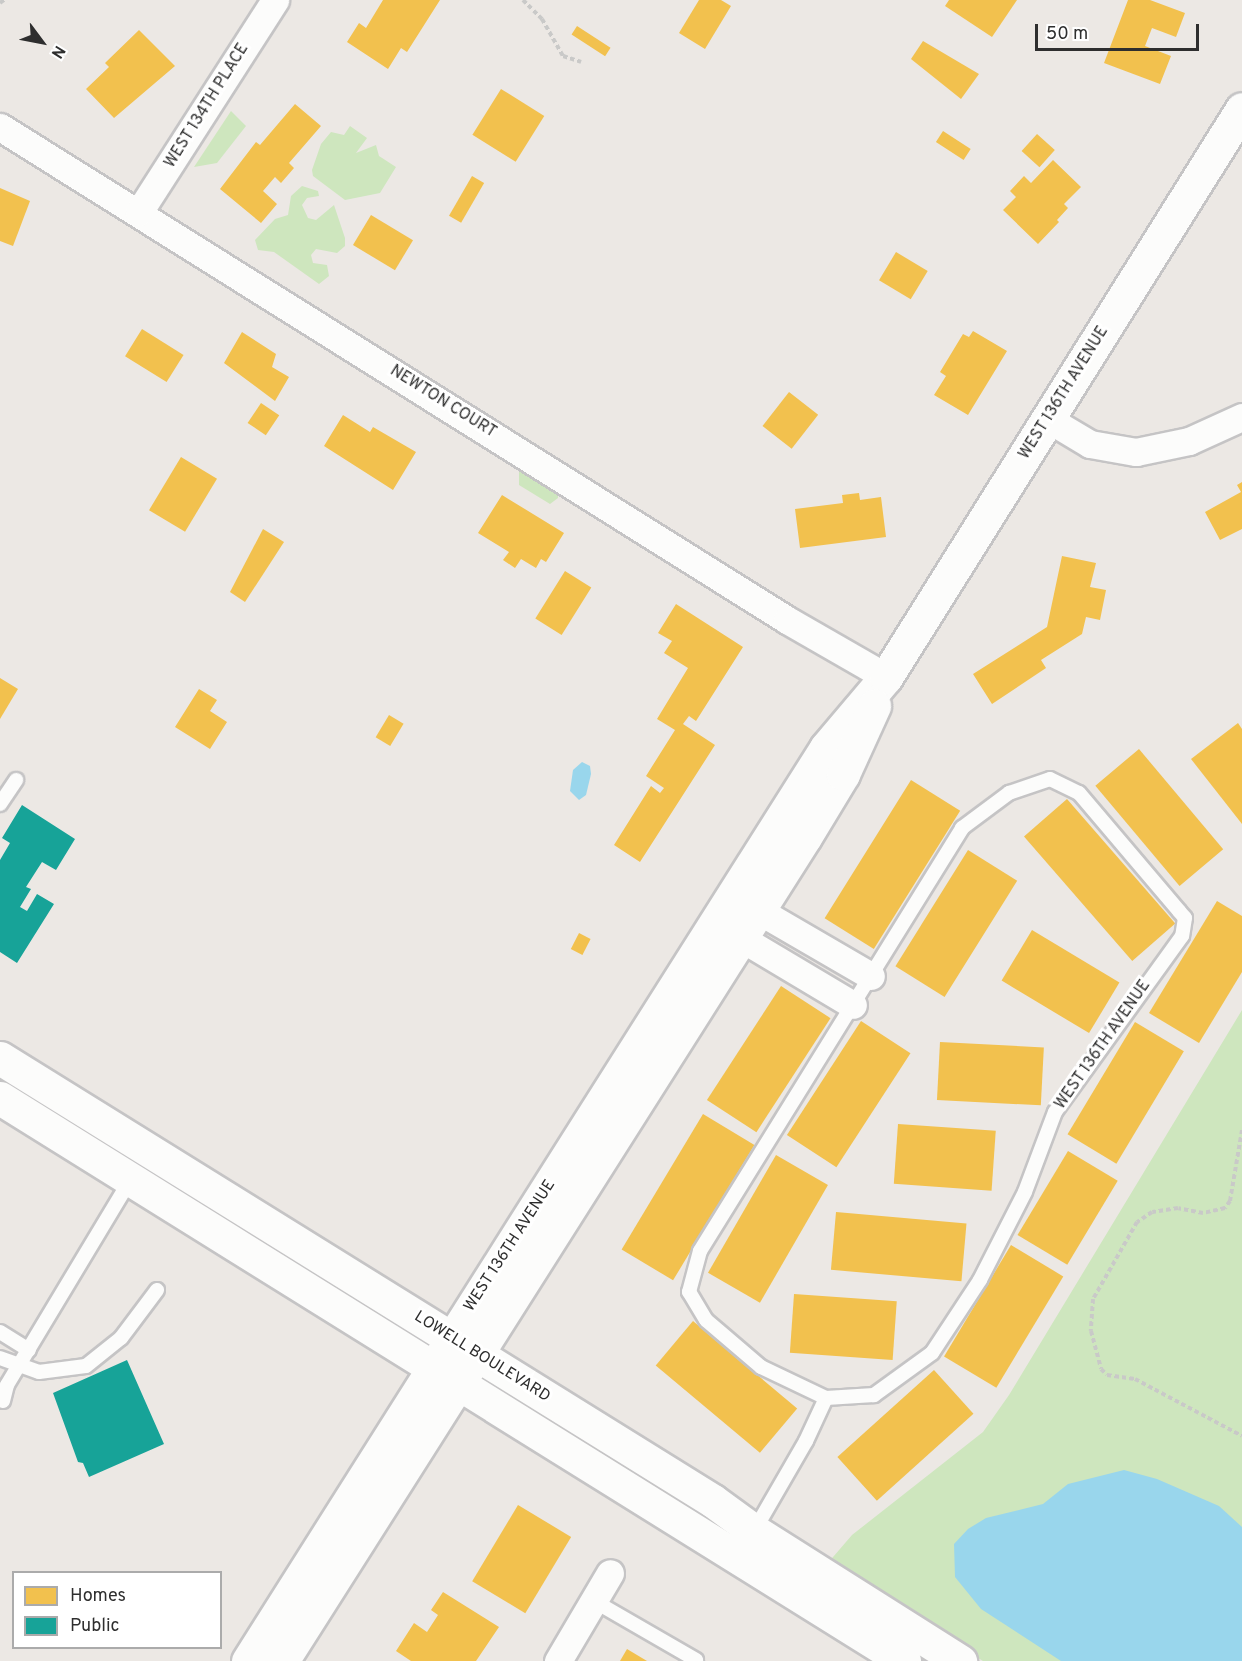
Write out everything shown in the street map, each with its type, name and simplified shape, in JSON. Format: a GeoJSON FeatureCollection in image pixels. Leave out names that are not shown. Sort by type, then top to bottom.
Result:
{"type":"FeatureCollection","features":[{"type":"Feature","properties":{"kind":"main road","name":"WEST 136TH AVENUE"},"geometry":{"type":"LineString","coordinates":[[248,1661],[464,1346],[744,902],[843,774],[886,677],[1242,109]]}},
{"type":"Feature","properties":{"kind":"main road","name":"LOWELL BOULEVARD"},"geometry":{"type":"LineString","coordinates":[[0,1058],[713,1501],[754,1531],[960,1661]]}},
{"type":"Feature","properties":{"kind":"main road","name":"LOWELL BOULEVARD"},"geometry":{"type":"LineString","coordinates":[[0,1098],[904,1661]]}},
{"type":"Feature","properties":{"kind":"main road","name":"WEST 136TH AVENUE"},"geometry":{"type":"LineString","coordinates":[[282,1661],[445,1375]]}},
{"type":"Feature","properties":{"kind":"street","name":"WEST 134TH PLACE"},"geometry":{"type":"LineString","coordinates":[[139,213],[274,0]]}},
{"type":"Feature","properties":{"kind":"street","name":"NEWTON COURT"},"geometry":{"type":"LineString","coordinates":[[0,127],[787,620],[886,677]]}},
{"type":"Feature","properties":{"kind":"street"},"geometry":{"type":"LineString","coordinates":[[1048,419],[1090,444],[1136,452],[1190,441],[1242,417]]}},
{"type":"Feature","properties":{"kind":"street"},"geometry":{"type":"LineString","coordinates":[[744,902],[871,975]]}},
{"type":"Feature","properties":{"kind":"street"},"geometry":{"type":"LineString","coordinates":[[727,930],[853,1005]]}},
{"type":"Feature","properties":{"kind":"street"},"geometry":{"type":"LineString","coordinates":[[558,1661],[610,1573]]}},
{"type":"Feature","properties":{"kind":"lane","name":"WEST 136TH AVENUE"},"geometry":{"type":"LineString","coordinates":[[1050,779],[1078,792],[1185,918],[1182,936],[1055,1112],[1020,1202],[980,1280],[932,1353],[874,1395],[826,1398],[761,1367],[706,1320],[689,1292],[700,1251],[871,975],[962,828],[1009,793],[1050,779]]}},
{"type":"Feature","properties":{"kind":"lane"},"geometry":{"type":"LineString","coordinates":[[0,804],[16,780]]}},
{"type":"Feature","properties":{"kind":"lane"},"geometry":{"type":"LineString","coordinates":[[3,1401],[19,1366],[131,1179]]}},
{"type":"Feature","properties":{"kind":"lane"},"geometry":{"type":"LineString","coordinates":[[0,1358],[39,1372],[61,1372],[86,1366],[121,1338],[157,1290]]}},
{"type":"Feature","properties":{"kind":"lane"},"geometry":{"type":"LineString","coordinates":[[0,1332],[29,1350]]}},
{"type":"Feature","properties":{"kind":"lane"},"geometry":{"type":"LineString","coordinates":[[754,1531],[806,1441],[826,1398]]}},
{"type":"Feature","properties":{"kind":"lane"},"geometry":{"type":"LineString","coordinates":[[594,1601],[696,1660]]}},
{"type":"Feature","properties":{"kind":"path"},"geometry":{"type":"LineString","coordinates":[[0,3],[4,0]]}},
{"type":"Feature","properties":{"kind":"path"},"geometry":{"type":"LineString","coordinates":[[522,0],[542,19],[563,56],[581,62]]}},
{"type":"Feature","properties":{"kind":"path"},"geometry":{"type":"LineString","coordinates":[[1242,1130],[1230,1201],[1225,1208],[1203,1212],[1178,1208],[1152,1212],[1137,1222],[1093,1299],[1090,1331],[1101,1370],[1107,1375],[1135,1378],[1242,1437]]}},
{"type":"Feature","properties":{"kind":"green space"},"geometry":{"type":"Polygon","coordinates":[[[231,111],[246,126],[217,163],[194,167],[231,111]]]}},
{"type":"Feature","properties":{"kind":"green space"},"geometry":{"type":"Polygon","coordinates":[[[350,126],[367,138],[356,153],[376,145],[379,156],[396,167],[380,193],[345,200],[313,176],[312,170],[321,144],[331,132],[344,135],[350,126]]]}},
{"type":"Feature","properties":{"kind":"green space"},"geometry":{"type":"Polygon","coordinates":[[[302,186],[318,191],[319,196],[307,198],[302,205],[308,218],[316,220],[334,205],[345,238],[345,246],[337,253],[316,249],[311,255],[313,263],[327,265],[329,276],[319,284],[274,252],[258,250],[255,240],[275,219],[288,215],[291,196],[302,186]]]}},
{"type":"Feature","properties":{"kind":"green space"},"geometry":{"type":"Polygon","coordinates":[[[526,470],[558,490],[558,498],[550,504],[519,485],[519,471],[526,470]]]}},
{"type":"Feature","properties":{"kind":"green space"},"geometry":{"type":"Polygon","coordinates":[[[1242,1010],[1242,1661],[983,1661],[827,1564],[852,1535],[983,1432],[1009,1395],[1242,1010]]]}},
{"type":"Feature","properties":{"kind":"water"},"geometry":{"type":"Polygon","coordinates":[[[582,762],[590,766],[591,774],[586,795],[579,800],[570,791],[573,770],[582,762]]]}},
{"type":"Feature","properties":{"kind":"water"},"geometry":{"type":"Polygon","coordinates":[[[1124,1470],[1157,1479],[1219,1506],[1242,1527],[1242,1661],[1061,1661],[981,1609],[955,1577],[954,1544],[968,1529],[986,1518],[1043,1504],[1068,1484],[1124,1470]]]}},
{"type":"Feature","properties":{"kind":"building: Homes"},"geometry":{"type":"Polygon","coordinates":[[[383,0],[440,0],[407,52],[401,48],[388,69],[347,42],[359,23],[366,28],[383,0]]]}},
{"type":"Feature","properties":{"kind":"building: Homes"},"geometry":{"type":"Polygon","coordinates":[[[699,0],[721,0],[731,6],[705,49],[679,33],[699,0]]]}},
{"type":"Feature","properties":{"kind":"building: Homes"},"geometry":{"type":"Polygon","coordinates":[[[949,0],[1017,0],[992,37],[945,6],[949,0]]]}},
{"type":"Feature","properties":{"kind":"building: Homes"},"geometry":{"type":"Polygon","coordinates":[[[1128,0],[1150,0],[1185,13],[1176,37],[1152,28],[1145,46],[1171,56],[1160,84],[1104,63],[1128,0]]]}},
{"type":"Feature","properties":{"kind":"building: Homes"},"geometry":{"type":"Polygon","coordinates":[[[577,26],[611,48],[605,56],[572,34],[577,26]]]}},
{"type":"Feature","properties":{"kind":"building: Homes"},"geometry":{"type":"Polygon","coordinates":[[[139,30],[175,66],[114,118],[86,89],[109,67],[105,63],[139,30]]]}},
{"type":"Feature","properties":{"kind":"building: Homes"},"geometry":{"type":"Polygon","coordinates":[[[923,41],[979,74],[961,99],[911,59],[923,41]]]}},
{"type":"Feature","properties":{"kind":"building: Homes"},"geometry":{"type":"Polygon","coordinates":[[[501,89],[544,116],[516,162],[472,135],[501,89]]]}},
{"type":"Feature","properties":{"kind":"building: Homes"},"geometry":{"type":"Polygon","coordinates":[[[295,104],[321,126],[289,163],[294,168],[281,183],[275,177],[263,191],[277,204],[261,223],[220,189],[256,142],[260,145],[295,104]]]}},
{"type":"Feature","properties":{"kind":"building: Homes"},"geometry":{"type":"Polygon","coordinates":[[[943,131],[971,149],[964,160],[936,142],[943,131]]]}},
{"type":"Feature","properties":{"kind":"building: Homes"},"geometry":{"type":"Polygon","coordinates":[[[1037,134],[1055,150],[1039,167],[1022,151],[1037,134]]]}},
{"type":"Feature","properties":{"kind":"building: Homes"},"geometry":{"type":"Polygon","coordinates":[[[1053,160],[1081,187],[1064,204],[1068,208],[1057,220],[1059,222],[1038,244],[1003,210],[1016,197],[1010,191],[1024,176],[1031,183],[1053,160]]]}},
{"type":"Feature","properties":{"kind":"building: Homes"},"geometry":{"type":"Polygon","coordinates":[[[472,176],[484,183],[461,223],[449,216],[472,176]]]}},
{"type":"Feature","properties":{"kind":"building: Homes"},"geometry":{"type":"Polygon","coordinates":[[[0,188],[30,201],[13,246],[0,241],[0,188]]]}},
{"type":"Feature","properties":{"kind":"building: Homes"},"geometry":{"type":"Polygon","coordinates":[[[371,215],[413,240],[395,270],[353,245],[371,215]]]}},
{"type":"Feature","properties":{"kind":"building: Homes"},"geometry":{"type":"Polygon","coordinates":[[[896,252],[928,271],[911,299],[879,280],[896,252]]]}},
{"type":"Feature","properties":{"kind":"building: Homes"},"geometry":{"type":"Polygon","coordinates":[[[142,329],[184,355],[167,382],[125,356],[142,329]]]}},
{"type":"Feature","properties":{"kind":"building: Homes"},"geometry":{"type":"Polygon","coordinates":[[[973,331],[1007,351],[968,415],[934,395],[946,376],[940,372],[963,334],[969,337],[973,331]]]}},
{"type":"Feature","properties":{"kind":"building: Homes"},"geometry":{"type":"Polygon","coordinates":[[[242,332],[276,354],[272,367],[289,377],[275,401],[224,363],[242,332]]]}},
{"type":"Feature","properties":{"kind":"building: Homes"},"geometry":{"type":"Polygon","coordinates":[[[789,392],[818,415],[792,449],[763,426],[789,392]]]}},
{"type":"Feature","properties":{"kind":"building: Homes"},"geometry":{"type":"Polygon","coordinates":[[[261,403],[279,415],[266,435],[248,423],[261,403]]]}},
{"type":"Feature","properties":{"kind":"building: Homes"},"geometry":{"type":"Polygon","coordinates":[[[343,415],[370,432],[373,427],[416,452],[393,490],[324,446],[343,415]]]}},
{"type":"Feature","properties":{"kind":"building: Homes"},"geometry":{"type":"Polygon","coordinates":[[[181,457],[217,479],[185,532],[149,510],[181,457]]]}},
{"type":"Feature","properties":{"kind":"building: Homes"},"geometry":{"type":"Polygon","coordinates":[[[1242,482],[1242,529],[1220,540],[1205,512],[1241,492],[1237,485],[1242,482]]]}},
{"type":"Feature","properties":{"kind":"building: Homes"},"geometry":{"type":"Polygon","coordinates":[[[859,493],[860,500],[881,497],[886,537],[800,548],[795,509],[843,503],[842,495],[859,493]]]}},
{"type":"Feature","properties":{"kind":"building: Homes"},"geometry":{"type":"Polygon","coordinates":[[[502,495],[564,533],[546,562],[541,559],[536,568],[521,559],[515,568],[503,560],[509,552],[478,533],[502,495]]]}},
{"type":"Feature","properties":{"kind":"building: Homes"},"geometry":{"type":"Polygon","coordinates":[[[263,529],[284,542],[245,602],[230,592],[263,529]]]}},
{"type":"Feature","properties":{"kind":"building: Homes"},"geometry":{"type":"Polygon","coordinates":[[[1062,556],[1096,563],[1090,587],[1106,590],[1100,620],[1086,617],[1082,634],[1041,660],[1046,668],[992,704],[973,674],[1047,627],[1062,556]]]}},
{"type":"Feature","properties":{"kind":"building: Homes"},"geometry":{"type":"Polygon","coordinates":[[[565,571],[591,587],[562,635],[535,618],[565,571]]]}},
{"type":"Feature","properties":{"kind":"building: Homes"},"geometry":{"type":"Polygon","coordinates":[[[676,604],[743,647],[696,721],[689,716],[683,724],[715,745],[640,862],[614,845],[651,786],[660,793],[664,788],[646,776],[675,730],[657,719],[688,668],[664,653],[672,641],[658,633],[676,604]]]}},
{"type":"Feature","properties":{"kind":"building: Homes"},"geometry":{"type":"Polygon","coordinates":[[[0,678],[18,689],[0,719],[0,678]]]}},
{"type":"Feature","properties":{"kind":"building: Homes"},"geometry":{"type":"Polygon","coordinates":[[[199,689],[217,700],[210,711],[227,722],[210,749],[175,727],[199,689]]]}},
{"type":"Feature","properties":{"kind":"building: Homes"},"geometry":{"type":"Polygon","coordinates":[[[389,715],[404,724],[390,746],[376,737],[389,715]]]}},
{"type":"Feature","properties":{"kind":"building: Homes"},"geometry":{"type":"Polygon","coordinates":[[[1238,723],[1242,729],[1242,824],[1191,759],[1238,723]]]}},
{"type":"Feature","properties":{"kind":"building: Homes"},"geometry":{"type":"Polygon","coordinates":[[[1139,749],[1223,849],[1180,886],[1095,786],[1139,749]]]}},
{"type":"Feature","properties":{"kind":"building: Homes"},"geometry":{"type":"Polygon","coordinates":[[[911,780],[960,811],[874,949],[825,918],[911,780]]]}},
{"type":"Feature","properties":{"kind":"building: Homes"},"geometry":{"type":"Polygon","coordinates":[[[1067,799],[1175,924],[1132,961],[1024,836],[1067,799]]]}},
{"type":"Feature","properties":{"kind":"building: Homes"},"geometry":{"type":"Polygon","coordinates":[[[968,850],[1017,881],[945,997],[895,966],[968,850]]]}},
{"type":"Feature","properties":{"kind":"building: Homes"},"geometry":{"type":"Polygon","coordinates":[[[1217,901],[1242,916],[1242,972],[1199,1043],[1149,1013],[1217,901]]]}},
{"type":"Feature","properties":{"kind":"building: Homes"},"geometry":{"type":"Polygon","coordinates":[[[1032,930],[1119,983],[1089,1033],[1002,981],[1032,930]]]}},
{"type":"Feature","properties":{"kind":"building: Homes"},"geometry":{"type":"Polygon","coordinates":[[[579,933],[591,939],[582,955],[571,949],[579,933]]]}},
{"type":"Feature","properties":{"kind":"building: Homes"},"geometry":{"type":"Polygon","coordinates":[[[781,986],[830,1018],[756,1132],[707,1100],[781,986]]]}},
{"type":"Feature","properties":{"kind":"building: Homes"},"geometry":{"type":"Polygon","coordinates":[[[861,1021],[910,1053],[836,1167],[787,1135],[861,1021]]]}},
{"type":"Feature","properties":{"kind":"building: Homes"},"geometry":{"type":"Polygon","coordinates":[[[1135,1022],[1184,1051],[1116,1164],[1068,1134],[1135,1022]]]}},
{"type":"Feature","properties":{"kind":"building: Homes"},"geometry":{"type":"Polygon","coordinates":[[[940,1042],[1044,1047],[1041,1105],[937,1100],[940,1042]]]}},
{"type":"Feature","properties":{"kind":"building: Homes"},"geometry":{"type":"Polygon","coordinates":[[[703,1114],[754,1145],[673,1280],[622,1249],[703,1114]]]}},
{"type":"Feature","properties":{"kind":"building: Homes"},"geometry":{"type":"Polygon","coordinates":[[[898,1124],[996,1131],[992,1191],[894,1184],[898,1124]]]}},
{"type":"Feature","properties":{"kind":"building: Homes"},"geometry":{"type":"Polygon","coordinates":[[[1068,1151],[1118,1181],[1067,1265],[1018,1235],[1068,1151]]]}},
{"type":"Feature","properties":{"kind":"building: Homes"},"geometry":{"type":"Polygon","coordinates":[[[776,1155],[828,1185],[760,1303],[708,1273],[776,1155]]]}},
{"type":"Feature","properties":{"kind":"building: Homes"},"geometry":{"type":"Polygon","coordinates":[[[836,1212],[967,1223],[961,1281],[831,1270],[836,1212]]]}},
{"type":"Feature","properties":{"kind":"building: Homes"},"geometry":{"type":"Polygon","coordinates":[[[1011,1245],[1063,1276],[996,1388],[944,1356],[1011,1245]]]}},
{"type":"Feature","properties":{"kind":"building: Homes"},"geometry":{"type":"Polygon","coordinates":[[[794,1294],[897,1301],[893,1360],[790,1353],[794,1294]]]}},
{"type":"Feature","properties":{"kind":"building: Homes"},"geometry":{"type":"Polygon","coordinates":[[[693,1321],[797,1408],[760,1453],[656,1365],[693,1321]]]}},
{"type":"Feature","properties":{"kind":"building: Homes"},"geometry":{"type":"Polygon","coordinates":[[[934,1370],[973,1414],[877,1501],[837,1457],[934,1370]]]}},
{"type":"Feature","properties":{"kind":"building: Homes"},"geometry":{"type":"Polygon","coordinates":[[[518,1505],[571,1537],[525,1613],[472,1581],[518,1505]]]}},
{"type":"Feature","properties":{"kind":"building: Homes"},"geometry":{"type":"Polygon","coordinates":[[[443,1592],[499,1627],[476,1661],[411,1661],[396,1651],[414,1623],[427,1632],[438,1615],[431,1610],[443,1592]]]}},
{"type":"Feature","properties":{"kind":"building: Homes"},"geometry":{"type":"Polygon","coordinates":[[[627,1649],[647,1661],[620,1661],[627,1649]]]}},
{"type":"Feature","properties":{"kind":"building: Public"},"geometry":{"type":"Polygon","coordinates":[[[22,805],[75,839],[56,870],[42,862],[26,887],[31,889],[20,907],[27,911],[37,894],[54,904],[17,963],[0,952],[0,860],[10,843],[2,838],[22,805]]]}},
{"type":"Feature","properties":{"kind":"building: Public"},"geometry":{"type":"Polygon","coordinates":[[[127,1360],[164,1444],[89,1477],[83,1463],[78,1462],[53,1393],[127,1360]]]}}]}
